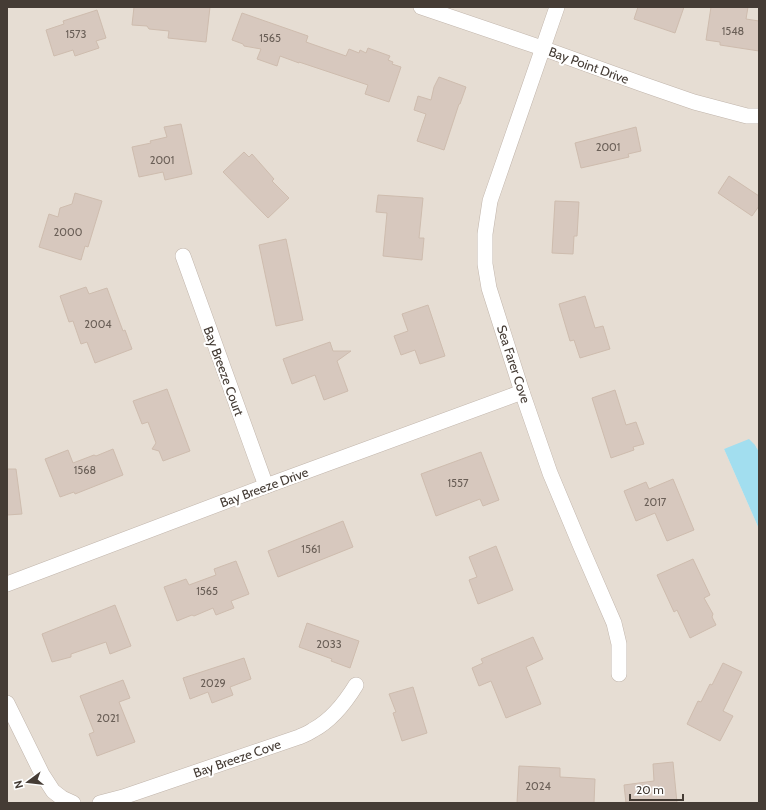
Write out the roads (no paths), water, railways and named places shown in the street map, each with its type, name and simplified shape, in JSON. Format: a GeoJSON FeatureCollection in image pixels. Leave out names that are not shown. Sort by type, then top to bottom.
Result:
{"type":"FeatureCollection","features":[{"type":"Feature","properties":{"kind":"street","name":"Bay Point Drive"},"geometry":{"type":"LineString","coordinates":[[421,7],[694,102],[748,116],[759,116]]}},
{"type":"Feature","properties":{"kind":"street","name":"Sea Farer Cove"},"geometry":{"type":"LineString","coordinates":[[557,7],[490,201],[485,234],[486,264],[489,288],[522,392],[550,473],[580,547],[614,623],[619,644],[619,674]]}},
{"type":"Feature","properties":{"kind":"street","name":"Bay Breeze Court"},"geometry":{"type":"LineString","coordinates":[[183,256],[266,486]]}},
{"type":"Feature","properties":{"kind":"street","name":"Bay Breeze Drive"},"geometry":{"type":"LineString","coordinates":[[7,584],[266,486],[522,392]]}},
{"type":"Feature","properties":{"kind":"street","name":"Bay Breeze Cove"},"geometry":{"type":"LineString","coordinates":[[100,803],[123,797],[299,737],[313,730],[332,717],[347,701],[356,685]]}},
{"type":"Feature","properties":{"kind":"street"},"geometry":{"type":"LineString","coordinates":[[7,703],[42,774],[53,791],[62,798],[73,803]]}},
{"type":"Feature","properties":{"kind":"water"},"geometry":{"type":"Polygon","coordinates":[[[749,439],[759,452],[759,529],[724,449],[749,439]]]}}]}
